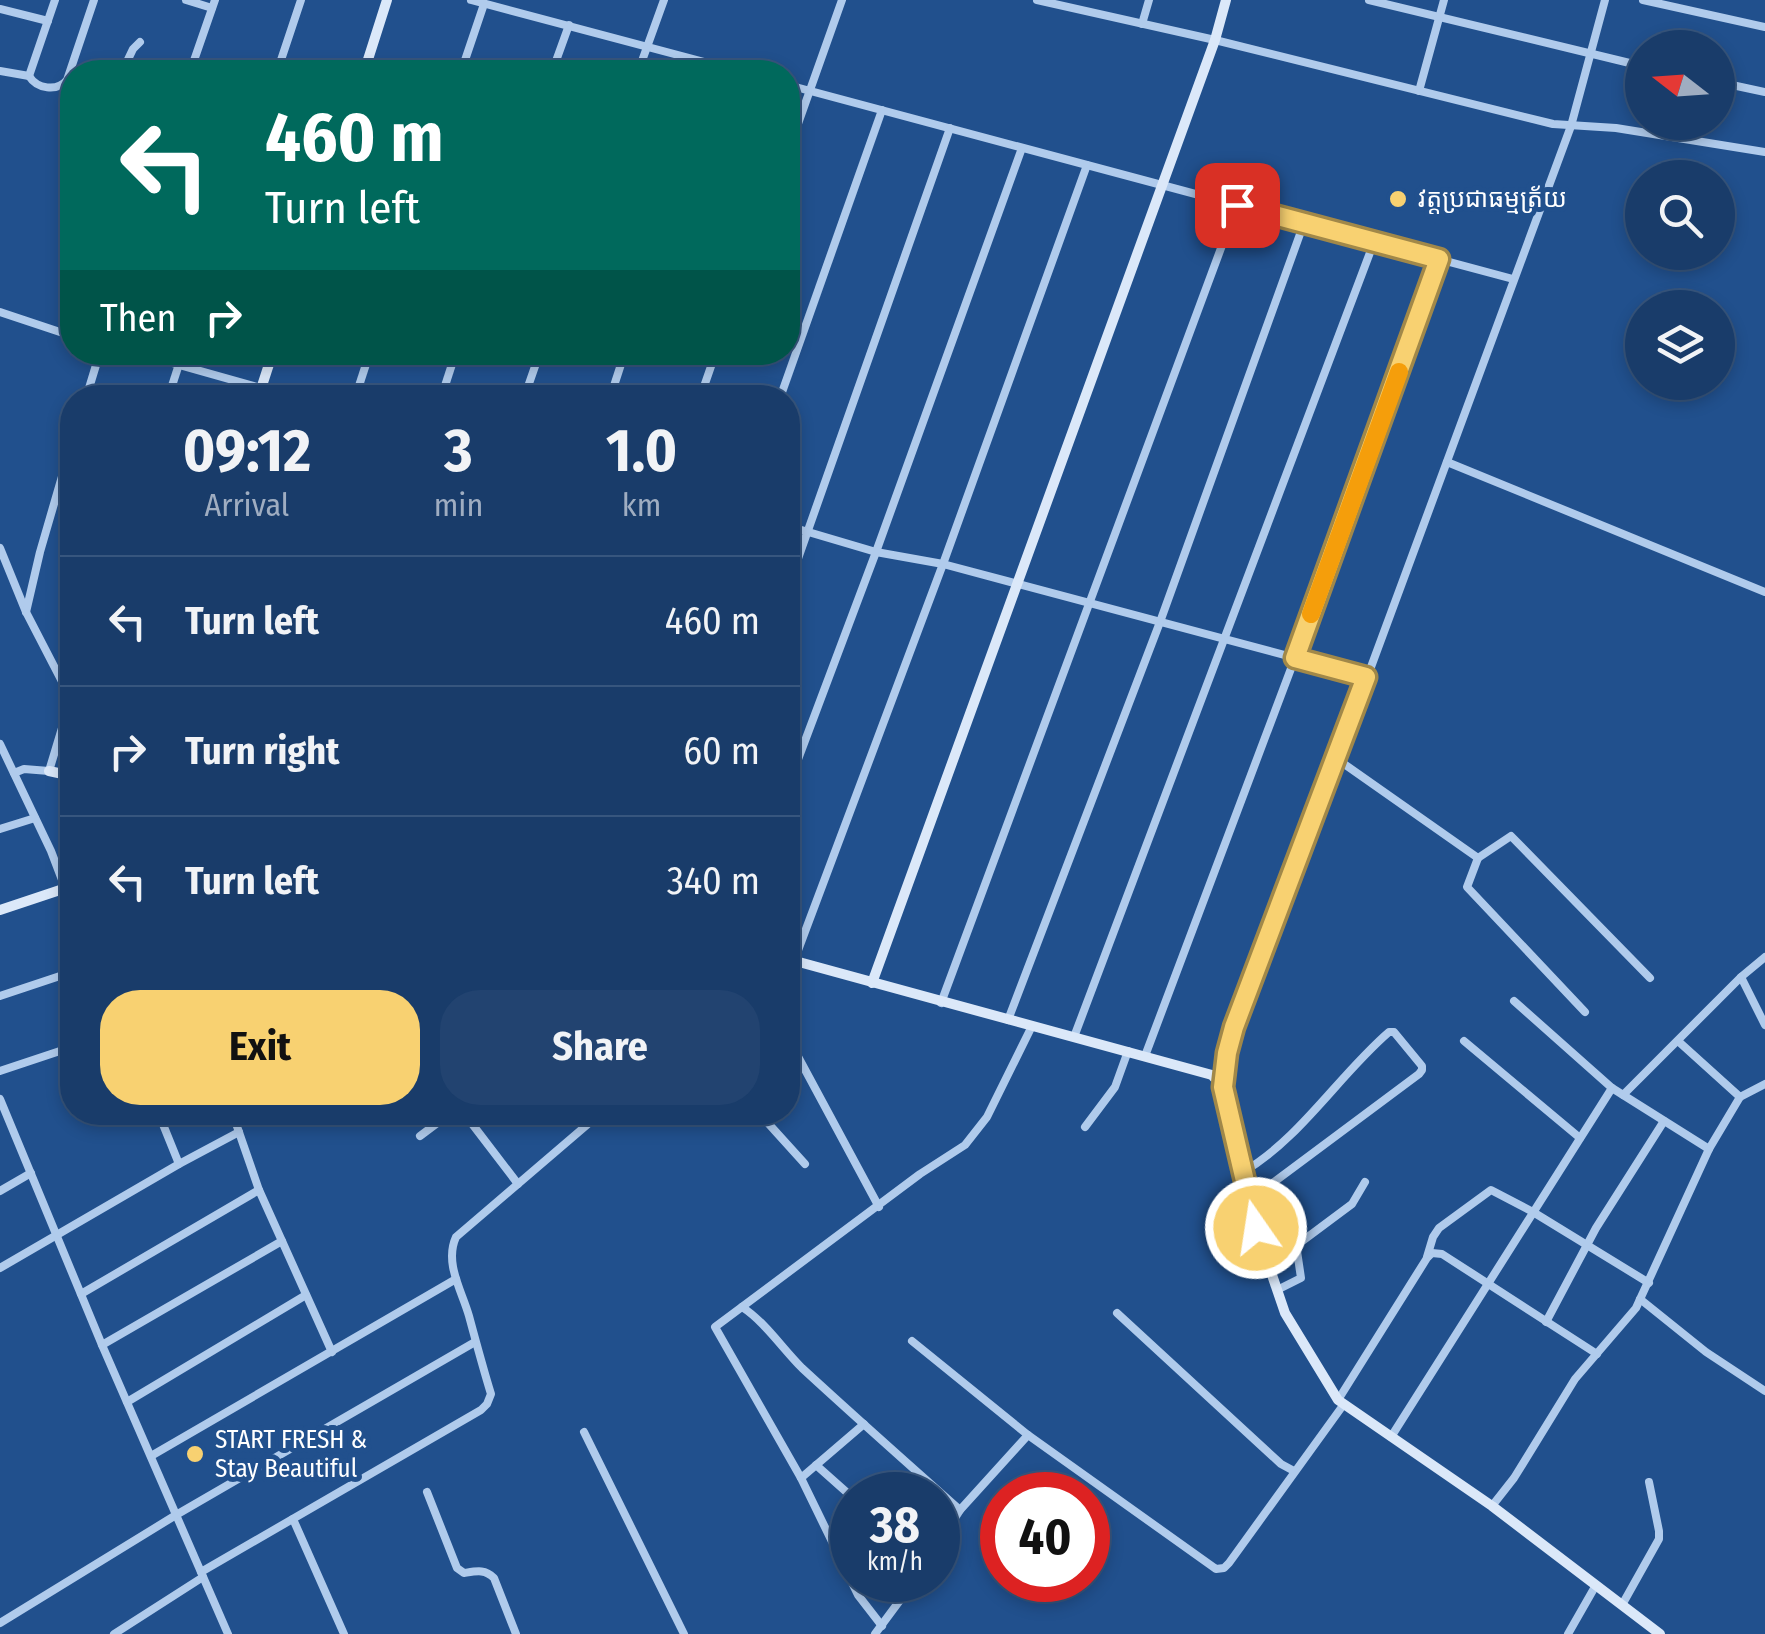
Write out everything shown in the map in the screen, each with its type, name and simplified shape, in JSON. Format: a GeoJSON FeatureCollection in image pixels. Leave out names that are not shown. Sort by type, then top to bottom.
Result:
{"type":"FeatureCollection","features":[{"type":"Feature","properties":{"kind":"street"},"geometry":{"type":"LineString","coordinates":[[55,0],[29,76],[40,85],[60,87]]}},
{"type":"Feature","properties":{"kind":"street"},"geometry":{"type":"LineString","coordinates":[[74,60],[94,0]]}},
{"type":"Feature","properties":{"kind":"street"},"geometry":{"type":"LineString","coordinates":[[186,0],[214,4],[194,60]]}},
{"type":"Feature","properties":{"kind":"street"},"geometry":{"type":"LineString","coordinates":[[281,60],[302,0]]}},
{"type":"Feature","properties":{"kind":"street"},"geometry":{"type":"LineString","coordinates":[[368,60],[387,0]]}},
{"type":"Feature","properties":{"kind":"street"},"geometry":{"type":"LineString","coordinates":[[471,0],[689,60]]}},
{"type":"Feature","properties":{"kind":"street"},"geometry":{"type":"LineString","coordinates":[[642,60],[664,0]]}},
{"type":"Feature","properties":{"kind":"street"},"geometry":{"type":"LineString","coordinates":[[800,117],[842,0]]}},
{"type":"Feature","properties":{"kind":"street"},"geometry":{"type":"LineString","coordinates":[[1037,0],[1072,4],[1553,124],[1616,128],[1765,152]]}},
{"type":"Feature","properties":{"kind":"street"},"geometry":{"type":"LineString","coordinates":[[1142,24],[1149,0]]}},
{"type":"Feature","properties":{"kind":"street"},"geometry":{"type":"LineString","coordinates":[[872,983],[1226,0]]}},
{"type":"Feature","properties":{"kind":"street"},"geometry":{"type":"LineString","coordinates":[[1370,0],[1625,62]]}},
{"type":"Feature","properties":{"kind":"street"},"geometry":{"type":"LineString","coordinates":[[1420,91],[1444,0]]}},
{"type":"Feature","properties":{"kind":"street"},"geometry":{"type":"LineString","coordinates":[[1605,0],[1571,126],[1234,1027],[1223,1087],[1250,1200],[1284,1313],[1341,1402],[1492,1506],[1622,1604],[1645,1629],[1660,1634]]}},
{"type":"Feature","properties":{"kind":"street"},"geometry":{"type":"LineString","coordinates":[[1643,0],[1765,28]]}},
{"type":"Feature","properties":{"kind":"street"},"geometry":{"type":"LineString","coordinates":[[465,60],[484,4]]}},
{"type":"Feature","properties":{"kind":"street"},"geometry":{"type":"LineString","coordinates":[[0,8],[48,21]]}},
{"type":"Feature","properties":{"kind":"street"},"geometry":{"type":"LineString","coordinates":[[556,60],[568,25]]}},
{"type":"Feature","properties":{"kind":"street"},"geometry":{"type":"LineString","coordinates":[[128,60],[140,42]]}},
{"type":"Feature","properties":{"kind":"street"},"geometry":{"type":"LineString","coordinates":[[0,70],[29,76]]}},
{"type":"Feature","properties":{"kind":"street"},"geometry":{"type":"LineString","coordinates":[[1735,86],[1765,92]]}},
{"type":"Feature","properties":{"kind":"street"},"geometry":{"type":"LineString","coordinates":[[800,87],[1514,279]]}},
{"type":"Feature","properties":{"kind":"street"},"geometry":{"type":"LineString","coordinates":[[800,342],[882,110]]}},
{"type":"Feature","properties":{"kind":"street"},"geometry":{"type":"LineString","coordinates":[[800,555],[950,128]]}},
{"type":"Feature","properties":{"kind":"street"},"geometry":{"type":"LineString","coordinates":[[800,754],[1022,148]]}},
{"type":"Feature","properties":{"kind":"street"},"geometry":{"type":"LineString","coordinates":[[800,937],[944,564],[1087,165]]}},
{"type":"Feature","properties":{"kind":"street"},"geometry":{"type":"LineString","coordinates":[[941,1003],[1237,205]]}},
{"type":"Feature","properties":{"kind":"street"},"geometry":{"type":"LineString","coordinates":[[1008,1020],[1160,622],[1304,223]]}},
{"type":"Feature","properties":{"kind":"street"},"geometry":{"type":"LineString","coordinates":[[1074,1037],[1374,242]]}},
{"type":"Feature","properties":{"kind":"street"},"geometry":{"type":"LineString","coordinates":[[1145,1056],[1439,259]]}},
{"type":"Feature","properties":{"kind":"street"},"geometry":{"type":"LineString","coordinates":[[0,312],[60,332]]}},
{"type":"Feature","properties":{"kind":"street"},"geometry":{"type":"LineString","coordinates":[[172,385],[179,365],[237,385]]}},
{"type":"Feature","properties":{"kind":"street"},"geometry":{"type":"LineString","coordinates":[[1447,462],[1765,592]]}},
{"type":"Feature","properties":{"kind":"street"},"geometry":{"type":"LineString","coordinates":[[26,612],[60,483]]}},
{"type":"Feature","properties":{"kind":"street"},"geometry":{"type":"LineString","coordinates":[[800,529],[876,552],[944,564],[1366,677]]}},
{"type":"Feature","properties":{"kind":"street"},"geometry":{"type":"LineString","coordinates":[[0,548],[26,612],[60,675]]}},
{"type":"Feature","properties":{"kind":"street"},"geometry":{"type":"LineString","coordinates":[[49,771],[60,736]]}},
{"type":"Feature","properties":{"kind":"street"},"geometry":{"type":"LineString","coordinates":[[0,744],[60,869]]}},
{"type":"Feature","properties":{"kind":"street"},"geometry":{"type":"LineString","coordinates":[[1337,759],[1478,858]]}},
{"type":"Feature","properties":{"kind":"street"},"geometry":{"type":"LineString","coordinates":[[14,772],[24,769],[60,773]]}},
{"type":"Feature","properties":{"kind":"street"},"geometry":{"type":"LineString","coordinates":[[0,829],[35,818]]}},
{"type":"Feature","properties":{"kind":"street"},"geometry":{"type":"LineString","coordinates":[[1584,1012],[1466,886],[1478,858],[1511,836],[1650,978]]}},
{"type":"Feature","properties":{"kind":"street"},"geometry":{"type":"LineString","coordinates":[[0,910],[60,891]]}},
{"type":"Feature","properties":{"kind":"street"},"geometry":{"type":"LineString","coordinates":[[1624,1095],[1765,957]]}},
{"type":"Feature","properties":{"kind":"street"},"geometry":{"type":"LineString","coordinates":[[800,963],[1204,1071],[1223,1087]]}},
{"type":"Feature","properties":{"kind":"street"},"geometry":{"type":"LineString","coordinates":[[0,996],[60,976]]}},
{"type":"Feature","properties":{"kind":"street"},"geometry":{"type":"LineString","coordinates":[[1741,977],[1765,1026]]}},
{"type":"Feature","properties":{"kind":"street"},"geometry":{"type":"LineString","coordinates":[[1514,1001],[1612,1088],[1709,1149]]}},
{"type":"Feature","properties":{"kind":"street"},"geometry":{"type":"LineString","coordinates":[[882,1626],[858,1594],[801,1478],[716,1327],[971,1139],[996,1100],[1032,1026]]}},
{"type":"Feature","properties":{"kind":"street"},"geometry":{"type":"LineString","coordinates":[[1243,1172],[1270,1155],[1389,1032],[1394,1032],[1422,1066],[1419,1074],[1250,1200]]}},
{"type":"Feature","properties":{"kind":"street"},"geometry":{"type":"LineString","coordinates":[[1678,1040],[1740,1097]]}},
{"type":"Feature","properties":{"kind":"street"},"geometry":{"type":"LineString","coordinates":[[1464,1041],[1580,1138]]}},
{"type":"Feature","properties":{"kind":"street"},"geometry":{"type":"LineString","coordinates":[[0,1071],[60,1051]]}},
{"type":"Feature","properties":{"kind":"street"},"geometry":{"type":"LineString","coordinates":[[1085,1127],[1114,1087],[1128,1051]]}},
{"type":"Feature","properties":{"kind":"street"},"geometry":{"type":"LineString","coordinates":[[800,1060],[878,1206]]}},
{"type":"Feature","properties":{"kind":"street"},"geometry":{"type":"LineString","coordinates":[[1492,1506],[1514,1478],[1575,1379],[1636,1308],[1709,1149],[1740,1097],[1765,1084]]}},
{"type":"Feature","properties":{"kind":"street"},"geometry":{"type":"LineString","coordinates":[[1390,1436],[1612,1088]]}},
{"type":"Feature","properties":{"kind":"street"},"geometry":{"type":"LineString","coordinates":[[0,1099],[228,1634]]}},
{"type":"Feature","properties":{"kind":"street"},"geometry":{"type":"LineString","coordinates":[[1546,1322],[1587,1245],[1664,1121]]}},
{"type":"Feature","properties":{"kind":"street"},"geometry":{"type":"LineString","coordinates":[[163,1125],[179,1164]]}},
{"type":"Feature","properties":{"kind":"street"},"geometry":{"type":"LineString","coordinates":[[237,1125],[260,1190],[332,1352]]}},
{"type":"Feature","properties":{"kind":"street"},"geometry":{"type":"LineString","coordinates":[[420,1136],[435,1125]]}},
{"type":"Feature","properties":{"kind":"street"},"geometry":{"type":"LineString","coordinates":[[473,1125],[518,1184]]}},
{"type":"Feature","properties":{"kind":"street"},"geometry":{"type":"LineString","coordinates":[[114,1634],[202,1574],[487,1404],[490,1394],[456,1279],[452,1254],[456,1237],[587,1125]]}},
{"type":"Feature","properties":{"kind":"street"},"geometry":{"type":"LineString","coordinates":[[770,1125],[804,1164]]}},
{"type":"Feature","properties":{"kind":"street"},"geometry":{"type":"LineString","coordinates":[[0,1136],[14,1131]]}},
{"type":"Feature","properties":{"kind":"street"},"geometry":{"type":"LineString","coordinates":[[0,1268],[239,1132]]}},
{"type":"Feature","properties":{"kind":"street"},"geometry":{"type":"LineString","coordinates":[[0,1192],[31,1173]]}},
{"type":"Feature","properties":{"kind":"street"},"geometry":{"type":"LineString","coordinates":[[1277,1290],[1300,1278],[1297,1251],[1302,1242],[1352,1204],[1365,1182]]}},
{"type":"Feature","properties":{"kind":"street"},"geometry":{"type":"LineString","coordinates":[[81,1294],[260,1190]]}},
{"type":"Feature","properties":{"kind":"street"},"geometry":{"type":"LineString","coordinates":[[1427,1258],[1432,1237],[1439,1228],[1488,1191],[1494,1191],[1649,1283]]}},
{"type":"Feature","properties":{"kind":"street"},"geometry":{"type":"LineString","coordinates":[[102,1345],[282,1241]]}},
{"type":"Feature","properties":{"kind":"street"},"geometry":{"type":"LineString","coordinates":[[912,1341],[1028,1435],[1216,1569],[1229,1563],[1341,1402],[1432,1253],[1442,1254],[1597,1354]]}},
{"type":"Feature","properties":{"kind":"street"},"geometry":{"type":"LineString","coordinates":[[151,1456],[456,1279]]}},
{"type":"Feature","properties":{"kind":"street"},"geometry":{"type":"LineString","coordinates":[[127,1402],[306,1295]]}},
{"type":"Feature","properties":{"kind":"street"},"geometry":{"type":"LineString","coordinates":[[1640,1300],[1706,1352],[1765,1391]]}},
{"type":"Feature","properties":{"kind":"street"},"geometry":{"type":"LineString","coordinates":[[742,1307],[918,1472]]}},
{"type":"Feature","properties":{"kind":"street"},"geometry":{"type":"LineString","coordinates":[[1117,1313],[1280,1464],[1294,1470]]}},
{"type":"Feature","properties":{"kind":"street"},"geometry":{"type":"LineString","coordinates":[[0,1623],[176,1515],[475,1342]]}},
{"type":"Feature","properties":{"kind":"street"},"geometry":{"type":"LineString","coordinates":[[801,1478],[864,1424]]}},
{"type":"Feature","properties":{"kind":"street"},"geometry":{"type":"LineString","coordinates":[[584,1432],[684,1634]]}},
{"type":"Feature","properties":{"kind":"street"},"geometry":{"type":"LineString","coordinates":[[960,1510],[1028,1435]]}},
{"type":"Feature","properties":{"kind":"street"},"geometry":{"type":"LineString","coordinates":[[816,1465],[830,1477]]}},
{"type":"Feature","properties":{"kind":"street"},"geometry":{"type":"LineString","coordinates":[[1622,1604],[1658,1539],[1648,1482]]}},
{"type":"Feature","properties":{"kind":"street"},"geometry":{"type":"LineString","coordinates":[[427,1492],[457,1568],[464,1573],[488,1572],[494,1578],[516,1634]]}},
{"type":"Feature","properties":{"kind":"street"},"geometry":{"type":"LineString","coordinates":[[292,1519],[344,1634]]}},
{"type":"Feature","properties":{"kind":"street"},"geometry":{"type":"LineString","coordinates":[[1568,1634],[1596,1585]]}},
{"type":"Feature","properties":{"kind":"street"},"geometry":{"type":"LineString","coordinates":[[874,1634],[899,1602]]}},
{"type":"Feature","properties":{"kind":"slow traffic"},"geometry":{"type":"LineString","coordinates":[[1311,614],[1399,372]]}},
{"type":"Feature","properties":{"kind":"place","name":"វត្តប្រជាធម្មត្រ័យ"},"geometry":{"type":"Point","coordinates":[1398,199]}},
{"type":"Feature","properties":{"kind":"place","name":"START FRESH & Stay Beautiful"},"geometry":{"type":"Point","coordinates":[195,1454]}},
{"type":"Feature","properties":{"kind":"route"},"geometry":{"type":"LineString","coordinates":[[1237,205],[1439,259],[1295,658],[1366,677],[1227,1053],[1223,1087],[1256,1228]]}}]}
